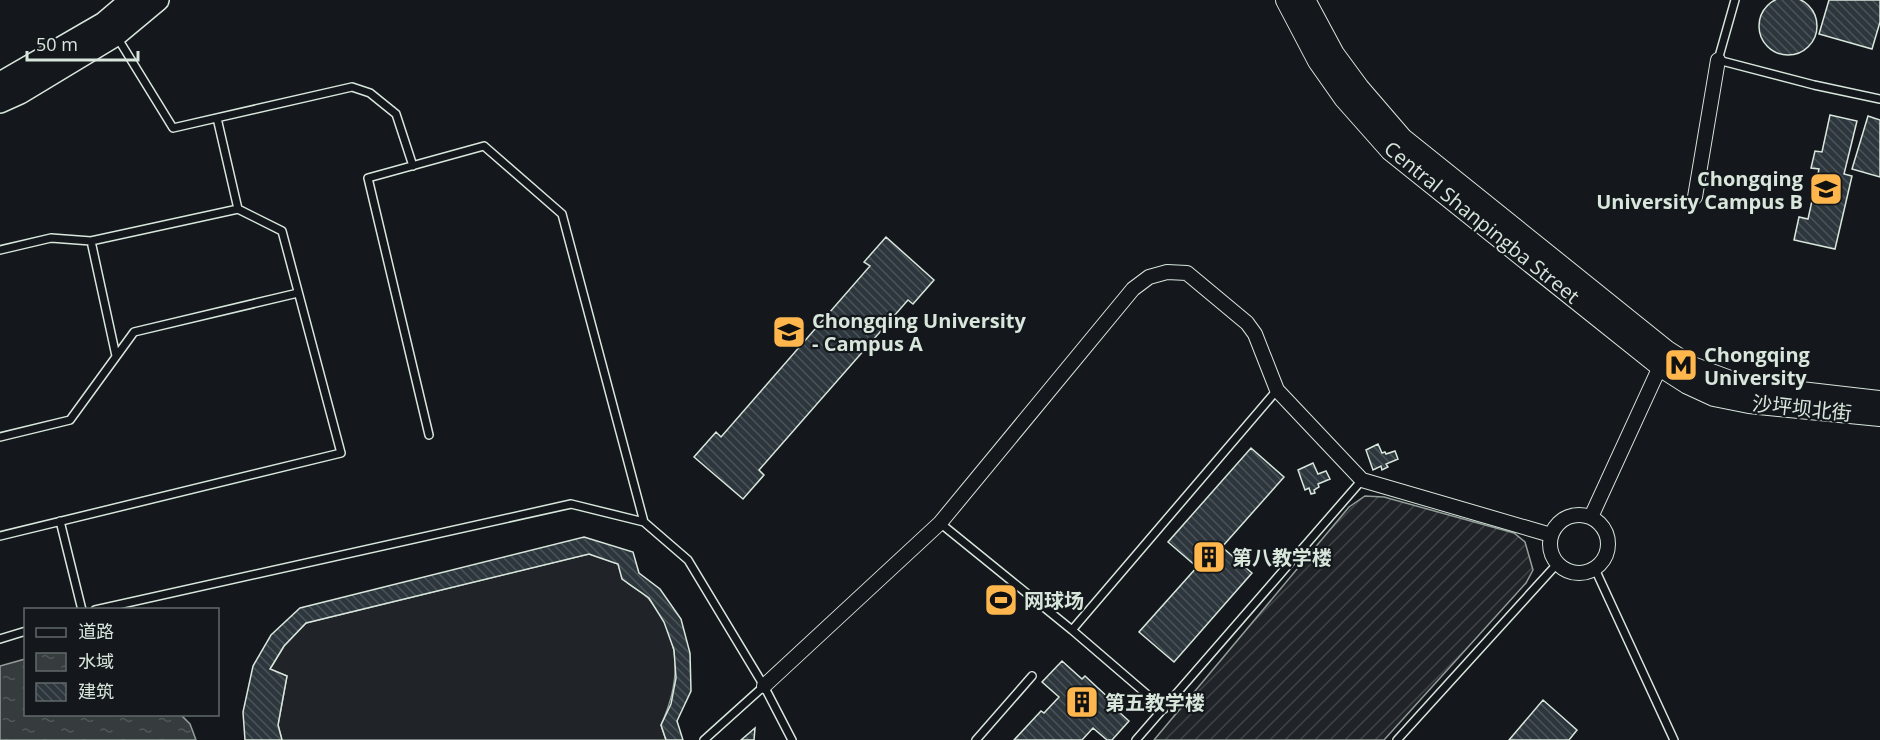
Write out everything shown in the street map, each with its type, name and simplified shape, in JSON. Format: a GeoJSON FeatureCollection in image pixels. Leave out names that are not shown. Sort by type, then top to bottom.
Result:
{"type":"FeatureCollection","features":[{"type":"Feature","properties":{"kind":"main road"},"geometry":{"type":"LineString","coordinates":[[0,83],[104,23],[131,0]]}},
{"type":"Feature","properties":{"kind":"main road"},"geometry":{"type":"LineString","coordinates":[[0,102],[20,93],[116,35],[159,0]]}},
{"type":"Feature","properties":{"kind":"main road","name":"Central Shanpingba Street"},"geometry":{"type":"LineString","coordinates":[[1286,0],[1318,61],[1344,98],[1391,151],[1663,359]]}},
{"type":"Feature","properties":{"kind":"main road","name":"Central Shanpingba Street"},"geometry":{"type":"LineString","coordinates":[[1305,0],[1334,54],[1359,88],[1402,138],[1663,359]]}},
{"type":"Feature","properties":{"kind":"main road","name":"沙坪坝北街"},"geometry":{"type":"LineString","coordinates":[[1663,359],[1741,385],[1880,401]]}},
{"type":"Feature","properties":{"kind":"main road","name":"沙坪坝北街"},"geometry":{"type":"LineString","coordinates":[[1663,359],[1688,384],[1714,396],[1749,403],[1880,416]]}},
{"type":"Feature","properties":{"kind":"street"},"geometry":{"type":"LineString","coordinates":[[1695,197],[1718,60]]}},
{"type":"Feature","properties":{"kind":"street"},"geometry":{"type":"LineString","coordinates":[[764,686],[940,522],[1133,289],[1149,278],[1167,272],[1187,273],[1247,323],[1255,334],[1277,390],[1362,480],[1551,536]]}},
{"type":"Feature","properties":{"kind":"street"},"geometry":{"type":"LineString","coordinates":[[1591,517],[1663,359]]}},
{"type":"Feature","properties":{"kind":"street"},"geometry":{"type":"LineString","coordinates":[[1583,514],[1591,517],[1605,529],[1608,547],[1606,556],[1594,569],[1585,573],[1575,574],[1565,571],[1551,556],[1549,546],[1555,526],[1572,515],[1583,514]]}},
{"type":"Feature","properties":{"kind":"lane"},"geometry":{"type":"LineString","coordinates":[[1734,0],[1718,60],[1814,86],[1880,99]]}},
{"type":"Feature","properties":{"kind":"lane"},"geometry":{"type":"LineString","coordinates":[[116,35],[173,128],[352,87],[370,93],[396,114],[413,166]]}},
{"type":"Feature","properties":{"kind":"lane"},"geometry":{"type":"LineString","coordinates":[[218,118],[238,209]]}},
{"type":"Feature","properties":{"kind":"lane"},"geometry":{"type":"LineString","coordinates":[[429,435],[368,178],[484,146],[562,214],[644,522]]}},
{"type":"Feature","properties":{"kind":"lane"},"geometry":{"type":"LineString","coordinates":[[0,250],[51,238],[91,241],[238,209],[282,231],[340,453],[0,536]]}},
{"type":"Feature","properties":{"kind":"lane"},"geometry":{"type":"LineString","coordinates":[[91,241],[116,356]]}},
{"type":"Feature","properties":{"kind":"lane"},"geometry":{"type":"LineString","coordinates":[[0,437],[70,420],[134,332],[298,293]]}},
{"type":"Feature","properties":{"kind":"lane"},"geometry":{"type":"LineString","coordinates":[[1072,630],[1277,390]]}},
{"type":"Feature","properties":{"kind":"lane"},"geometry":{"type":"LineString","coordinates":[[1136,740],[1362,480]]}},
{"type":"Feature","properties":{"kind":"lane"},"geometry":{"type":"LineString","coordinates":[[100,608],[571,504],[644,522],[688,560],[764,686],[792,740]]}},
{"type":"Feature","properties":{"kind":"lane"},"geometry":{"type":"LineString","coordinates":[[60,521],[82,608]]}},
{"type":"Feature","properties":{"kind":"lane"},"geometry":{"type":"LineString","coordinates":[[940,522],[1164,709]]}},
{"type":"Feature","properties":{"kind":"lane"},"geometry":{"type":"LineString","coordinates":[[1398,740],[1557,564]]}},
{"type":"Feature","properties":{"kind":"lane"},"geometry":{"type":"LineString","coordinates":[[1594,569],[1674,740]]}},
{"type":"Feature","properties":{"kind":"lane"},"geometry":{"type":"LineString","coordinates":[[0,639],[24,631]]}},
{"type":"Feature","properties":{"kind":"lane"},"geometry":{"type":"LineString","coordinates":[[976,740],[1032,676]]}},
{"type":"Feature","properties":{"kind":"lane"},"geometry":{"type":"LineString","coordinates":[[704,740],[764,686]]}},
{"type":"Feature","properties":{"kind":"shaded area"},"geometry":{"type":"Polygon","coordinates":[[[1365,496],[1384,497],[1514,533],[1525,542],[1533,570],[1526,583],[1384,740],[1154,740],[1349,507],[1365,496]]]}},
{"type":"Feature","properties":{"kind":"shaded area"},"geometry":{"type":"Polygon","coordinates":[[[589,554],[618,564],[626,582],[649,600],[666,626],[674,654],[675,668],[671,697],[661,725],[666,740],[282,740],[278,725],[287,676],[270,669],[284,646],[306,623],[589,554]]]}},
{"type":"Feature","properties":{"kind":"water"},"geometry":{"type":"Polygon","coordinates":[[[24,659],[24,716],[182,716],[190,724],[196,740],[0,740],[0,666],[24,659]]]}},
{"type":"Feature","properties":{"kind":"building"},"geometry":{"type":"Polygon","coordinates":[[[1780,-1],[1796,-1],[1804,2],[1812,10],[1816,20],[1816,32],[1812,42],[1804,50],[1788,55],[1772,50],[1764,42],[1759,26],[1764,10],[1772,2],[1780,-1]]]}},
{"type":"Feature","properties":{"kind":"building"},"geometry":{"type":"Polygon","coordinates":[[[1829,0],[1880,0],[1880,22],[1872,49],[1819,34],[1829,0]]]}},
{"type":"Feature","properties":{"kind":"building"},"geometry":{"type":"Polygon","coordinates":[[[1830,115],[1857,121],[1844,174],[1852,176],[1835,249],[1794,240],[1799,217],[1808,219],[1819,169],[1811,168],[1815,151],[1822,152],[1830,115]]]}},
{"type":"Feature","properties":{"kind":"building"},"geometry":{"type":"Polygon","coordinates":[[[1868,116],[1880,120],[1880,177],[1852,169],[1868,116]]]}},
{"type":"Feature","properties":{"kind":"building"},"geometry":{"type":"Polygon","coordinates":[[[886,237],[934,280],[913,304],[908,300],[759,470],[764,475],[743,499],[694,457],[716,432],[721,437],[870,266],[864,262],[886,237]]]}},
{"type":"Feature","properties":{"kind":"building"},"geometry":{"type":"Polygon","coordinates":[[[1378,444],[1382,453],[1395,451],[1398,459],[1386,464],[1388,467],[1382,470],[1381,466],[1373,470],[1366,450],[1378,444]]]}},
{"type":"Feature","properties":{"kind":"building","name":"第八教学楼"},"geometry":{"type":"Polygon","coordinates":[[[1251,448],[1284,477],[1222,547],[1252,573],[1174,662],[1139,632],[1197,567],[1168,542],[1251,448]]]}},
{"type":"Feature","properties":{"kind":"building"},"geometry":{"type":"Polygon","coordinates":[[[1313,463],[1318,474],[1326,471],[1330,479],[1318,484],[1319,487],[1314,490],[1315,493],[1311,494],[1309,488],[1305,490],[1298,470],[1313,463]]]}},
{"type":"Feature","properties":{"kind":"building"},"geometry":{"type":"Polygon","coordinates":[[[584,537],[633,552],[639,573],[660,589],[681,619],[690,653],[691,691],[677,721],[683,740],[666,740],[661,725],[671,704],[676,678],[674,650],[664,622],[649,598],[622,579],[618,564],[589,554],[306,623],[284,646],[270,669],[287,676],[278,725],[282,740],[245,740],[243,712],[253,666],[271,635],[300,608],[584,537]]]}},
{"type":"Feature","properties":{"kind":"building","name":"第五教学楼"},"geometry":{"type":"Polygon","coordinates":[[[1062,661],[1082,679],[1085,676],[1111,700],[1109,703],[1129,721],[1112,740],[1107,740],[1093,728],[1082,740],[1014,740],[1041,711],[1044,713],[1059,697],[1042,682],[1062,661]]]}},
{"type":"Feature","properties":{"kind":"building"},"geometry":{"type":"Polygon","coordinates":[[[1543,700],[1577,730],[1569,740],[1509,740],[1543,700]]]}},
{"type":"Feature","properties":{"kind":"building"},"geometry":{"type":"Polygon","coordinates":[[[755,728],[754,740],[741,740],[755,728]]]}},
{"type":"Feature","properties":{"kind":"place","name":"Chongqing University Campus B"},"geometry":{"type":"Point","coordinates":[1826,189]}},
{"type":"Feature","properties":{"kind":"place","name":"Chongqing University - Campus A"},"geometry":{"type":"Point","coordinates":[789,332]}},
{"type":"Feature","properties":{"kind":"place","name":"Chongqing University"},"geometry":{"type":"Point","coordinates":[1681,365]}},
{"type":"Feature","properties":{"kind":"place","name":"第八教学楼"},"geometry":{"type":"Point","coordinates":[1209,557]}},
{"type":"Feature","properties":{"kind":"place","name":"网球场"},"geometry":{"type":"Point","coordinates":[1001,600]}},
{"type":"Feature","properties":{"kind":"place","name":"第五教学楼"},"geometry":{"type":"Point","coordinates":[1082,702]}}]}
